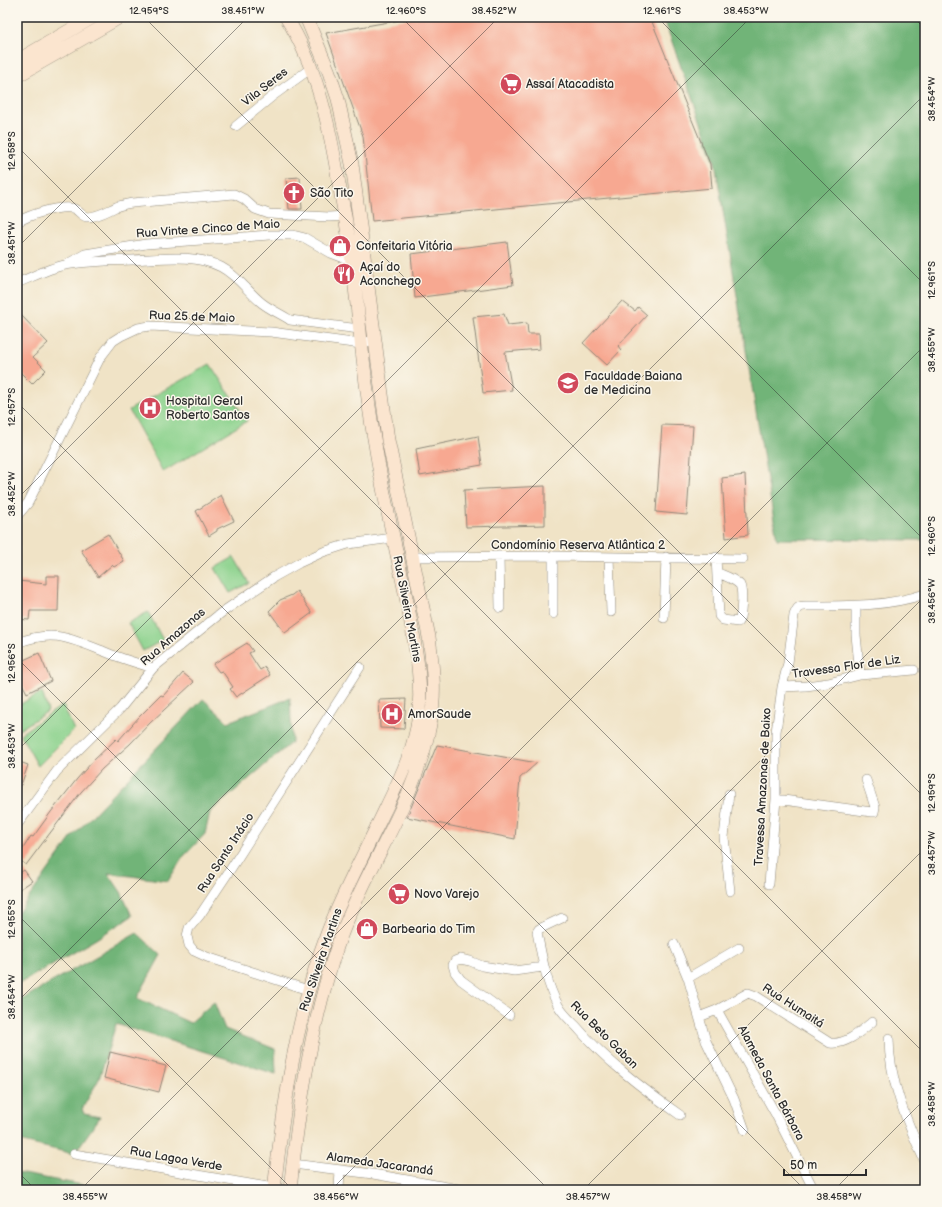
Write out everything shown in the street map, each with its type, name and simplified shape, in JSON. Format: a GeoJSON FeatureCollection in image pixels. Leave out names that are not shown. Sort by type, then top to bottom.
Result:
{"type":"FeatureCollection","features":[{"type":"Feature","properties":{"kind":"main road"},"geometry":{"type":"LineString","coordinates":[[17,61],[93,17]]}},
{"type":"Feature","properties":{"kind":"main road"},"geometry":{"type":"LineString","coordinates":[[17,76],[120,17]]}},
{"type":"Feature","properties":{"kind":"main road","name":"Rua Silveira Martins"},"geometry":{"type":"LineString","coordinates":[[274,1189],[284,1105],[293,1055],[308,990],[342,897],[400,780],[417,726],[420,686],[418,663],[404,587],[374,443],[352,262],[332,143],[323,104],[297,36],[286,17]]}},
{"type":"Feature","properties":{"kind":"main road","name":"Rua Silveira Martins"},"geometry":{"type":"LineString","coordinates":[[290,1190],[306,1067],[321,1001],[340,941],[355,903],[414,780],[430,725],[433,703],[432,665],[429,637],[388,440],[352,164],[338,99],[329,72],[306,17]]}},
{"type":"Feature","properties":{"kind":"street","name":"Vila Seres"},"geometry":{"type":"LineString","coordinates":[[236,126],[274,94],[310,69]]}},
{"type":"Feature","properties":{"kind":"street"},"geometry":{"type":"LineString","coordinates":[[17,222],[39,213],[61,208],[72,208],[82,215],[89,217],[100,215],[118,206],[234,194],[244,199],[255,208],[269,214],[329,217],[345,216]]}},
{"type":"Feature","properties":{"kind":"street","name":"Rua Vinte e Cinco de Maio"},"geometry":{"type":"LineString","coordinates":[[64,265],[85,254],[117,248],[169,242],[293,235],[305,238],[331,253],[352,262]]}},
{"type":"Feature","properties":{"kind":"street"},"geometry":{"type":"LineString","coordinates":[[17,283],[64,265],[121,260],[185,258],[198,260],[222,268],[241,282],[262,303],[290,320],[359,329]]}},
{"type":"Feature","properties":{"kind":"street","name":"Rua 25 de Maio"},"geometry":{"type":"LineString","coordinates":[[17,516],[28,503],[95,366],[106,349],[121,336],[138,328],[162,326],[227,331],[271,332],[361,344],[376,339]]}},
{"type":"Feature","properties":{"kind":"street","name":"Rua Amazonas"},"geometry":{"type":"LineString","coordinates":[[17,825],[57,771],[120,709],[153,668],[221,613],[299,563],[323,552],[348,544],[393,538]]}},
{"type":"Feature","properties":{"kind":"street"},"geometry":{"type":"LineString","coordinates":[[499,556],[500,608]]}},
{"type":"Feature","properties":{"kind":"street"},"geometry":{"type":"LineString","coordinates":[[553,556],[553,614]]}},
{"type":"Feature","properties":{"kind":"street"},"geometry":{"type":"LineString","coordinates":[[609,556],[611,612]]}},
{"type":"Feature","properties":{"kind":"street","name":"Condomínio Reserva Atlântica 2"},"geometry":{"type":"LineString","coordinates":[[413,557],[609,556],[716,557],[743,559]]}},
{"type":"Feature","properties":{"kind":"street"},"geometry":{"type":"LineString","coordinates":[[664,618],[666,557]]}},
{"type":"Feature","properties":{"kind":"street"},"geometry":{"type":"LineString","coordinates":[[716,557],[719,616],[723,620],[738,622],[741,618],[741,588],[737,582],[731,578],[718,573]]}},
{"type":"Feature","properties":{"kind":"street","name":"Travessa Amazonas de Baixo"},"geometry":{"type":"LineString","coordinates":[[769,884],[776,799],[776,732],[782,687],[788,663],[794,615],[797,608],[799,606],[856,606],[908,600],[925,594]]}},
{"type":"Feature","properties":{"kind":"street"},"geometry":{"type":"LineString","coordinates":[[856,606],[856,635],[860,675]]}},
{"type":"Feature","properties":{"kind":"street"},"geometry":{"type":"LineString","coordinates":[[17,642],[46,635],[60,636],[74,639],[103,652],[153,668]]}},
{"type":"Feature","properties":{"kind":"street","name":"Rua Santo Inácio"},"geometry":{"type":"LineString","coordinates":[[308,990],[206,957],[194,951],[189,945],[187,936],[189,928],[200,915],[230,870],[360,667]]}},
{"type":"Feature","properties":{"kind":"street","name":"Travessa Flor de Liz"},"geometry":{"type":"LineString","coordinates":[[782,687],[806,686],[828,683],[860,675],[914,670]]}},
{"type":"Feature","properties":{"kind":"street"},"geometry":{"type":"LineString","coordinates":[[776,799],[874,812],[875,807],[866,780]]}},
{"type":"Feature","properties":{"kind":"street"},"geometry":{"type":"LineString","coordinates":[[729,794],[724,837],[730,891]]}},
{"type":"Feature","properties":{"kind":"street","name":"Rua Beto Gaban"},"geometry":{"type":"LineString","coordinates":[[562,918],[539,929],[537,932],[543,967],[558,1006],[581,1033],[608,1060],[644,1090],[680,1115]]}},
{"type":"Feature","properties":{"kind":"street"},"geometry":{"type":"LineString","coordinates":[[674,944],[688,978],[706,1040],[734,1099],[745,1130]]}},
{"type":"Feature","properties":{"kind":"street"},"geometry":{"type":"LineString","coordinates":[[688,978],[739,948]]}},
{"type":"Feature","properties":{"kind":"street"},"geometry":{"type":"LineString","coordinates":[[509,1015],[461,980],[455,972],[453,965],[460,959],[482,966],[514,972],[543,967]]}},
{"type":"Feature","properties":{"kind":"street","name":"Rua Humaitá"},"geometry":{"type":"LineString","coordinates":[[699,1017],[717,1010],[748,993],[751,993],[830,1043],[835,1044],[844,1042],[856,1035],[872,1022]]}},
{"type":"Feature","properties":{"kind":"street","name":"Alameda Santa Bárbara"},"geometry":{"type":"LineString","coordinates":[[717,1010],[774,1113],[814,1190]]}},
{"type":"Feature","properties":{"kind":"street"},"geometry":{"type":"LineString","coordinates":[[888,1038],[892,1074],[899,1098],[915,1141],[925,1162]]}},
{"type":"Feature","properties":{"kind":"street","name":"Rua Lagoa Verde"},"geometry":{"type":"LineString","coordinates":[[74,1154],[274,1189]]}},
{"type":"Feature","properties":{"kind":"street","name":"Alameda Jacarandá"},"geometry":{"type":"LineString","coordinates":[[293,1164],[373,1174],[464,1190]]}},
{"type":"Feature","properties":{"kind":"street"},"geometry":{"type":"LineString","coordinates":[[339,1190],[340,1170]]}},
{"type":"Feature","properties":{"kind":"green space"},"geometry":{"type":"Polygon","coordinates":[[[662,17],[925,17],[925,540],[777,539],[715,162],[662,17]]]}},
{"type":"Feature","properties":{"kind":"green space"},"geometry":{"type":"Polygon","coordinates":[[[210,364],[247,421],[163,472],[129,410],[210,364]]]}},
{"type":"Feature","properties":{"kind":"green space"},"geometry":{"type":"Polygon","coordinates":[[[234,557],[249,583],[230,593],[215,568],[234,557]]]}},
{"type":"Feature","properties":{"kind":"green space"},"geometry":{"type":"Polygon","coordinates":[[[148,612],[163,640],[143,651],[128,623],[148,612]]]}},
{"type":"Feature","properties":{"kind":"green space"},"geometry":{"type":"Polygon","coordinates":[[[42,692],[48,711],[19,730],[17,725],[17,706],[42,692]]]}},
{"type":"Feature","properties":{"kind":"green space"},"geometry":{"type":"Polygon","coordinates":[[[290,698],[292,742],[210,812],[205,834],[183,857],[168,881],[108,873],[121,892],[132,916],[96,939],[17,985],[17,914],[72,837],[203,699],[228,722],[290,698]]]}},
{"type":"Feature","properties":{"kind":"green space"},"geometry":{"type":"Polygon","coordinates":[[[63,705],[74,730],[38,766],[20,734],[63,705]]]}},
{"type":"Feature","properties":{"kind":"green space"},"geometry":{"type":"Polygon","coordinates":[[[137,933],[161,955],[137,998],[190,1023],[214,1002],[225,1029],[275,1049],[276,1074],[116,1024],[99,1079],[82,1109],[84,1114],[100,1117],[74,1154],[19,1141],[17,1146],[17,1002],[137,933]]]}},
{"type":"Feature","properties":{"kind":"green space"},"geometry":{"type":"Polygon","coordinates":[[[17,1173],[110,1190],[17,1190],[17,1173]]]}},
{"type":"Feature","properties":{"kind":"building","name":"Assaí Atacadista"},"geometry":{"type":"Polygon","coordinates":[[[417,17],[650,17],[710,164],[712,188],[372,221],[363,136],[326,33],[417,17]]]}},
{"type":"Feature","properties":{"kind":"building","name":"São Tito"},"geometry":{"type":"Polygon","coordinates":[[[300,177],[302,209],[289,209],[286,178],[300,177]]]}},
{"type":"Feature","properties":{"kind":"building"},"geometry":{"type":"Polygon","coordinates":[[[507,242],[513,285],[415,298],[411,254],[507,242]]]}},
{"type":"Feature","properties":{"kind":"building"},"geometry":{"type":"Polygon","coordinates":[[[622,301],[635,311],[638,307],[647,315],[618,346],[621,350],[607,365],[583,343],[622,301]]]}},
{"type":"Feature","properties":{"kind":"building"},"geometry":{"type":"Polygon","coordinates":[[[17,311],[48,343],[33,357],[46,370],[32,384],[17,369],[17,311]]]}},
{"type":"Feature","properties":{"kind":"building"},"geometry":{"type":"Polygon","coordinates":[[[504,314],[508,325],[527,323],[528,334],[539,334],[540,349],[505,352],[512,390],[483,393],[473,317],[504,314]]]}},
{"type":"Feature","properties":{"kind":"building"},"geometry":{"type":"Polygon","coordinates":[[[662,425],[693,426],[687,515],[656,512],[662,425]]]}},
{"type":"Feature","properties":{"kind":"building"},"geometry":{"type":"Polygon","coordinates":[[[478,436],[482,465],[420,476],[416,449],[478,436]]]}},
{"type":"Feature","properties":{"kind":"building"},"geometry":{"type":"Polygon","coordinates":[[[745,475],[748,535],[726,538],[722,478],[745,475]]]}},
{"type":"Feature","properties":{"kind":"building"},"geometry":{"type":"Polygon","coordinates":[[[545,486],[545,525],[466,527],[464,490],[545,486]]]}},
{"type":"Feature","properties":{"kind":"building"},"geometry":{"type":"Polygon","coordinates":[[[221,495],[234,521],[217,529],[217,531],[209,536],[196,511],[221,495]]]}},
{"type":"Feature","properties":{"kind":"building"},"geometry":{"type":"Polygon","coordinates":[[[108,534],[124,561],[114,567],[112,565],[98,577],[81,550],[108,534]]]}},
{"type":"Feature","properties":{"kind":"building"},"geometry":{"type":"Polygon","coordinates":[[[46,576],[59,576],[58,611],[30,611],[29,620],[17,619],[18,581],[46,584],[46,576]]]}},
{"type":"Feature","properties":{"kind":"building"},"geometry":{"type":"Polygon","coordinates":[[[297,591],[312,613],[285,633],[269,611],[280,600],[297,591]]]}},
{"type":"Feature","properties":{"kind":"building"},"geometry":{"type":"Polygon","coordinates":[[[247,643],[253,651],[249,653],[260,670],[265,667],[270,675],[236,697],[230,689],[233,687],[222,671],[219,672],[213,664],[247,643]]]}},
{"type":"Feature","properties":{"kind":"building"},"geometry":{"type":"Polygon","coordinates":[[[39,653],[51,681],[27,693],[17,674],[17,663],[39,653]]]}},
{"type":"Feature","properties":{"kind":"building"},"geometry":{"type":"Polygon","coordinates":[[[183,673],[194,682],[102,769],[81,792],[26,865],[17,858],[31,836],[33,837],[77,779],[93,761],[116,739],[118,741],[161,695],[163,696],[183,673]]]}},
{"type":"Feature","properties":{"kind":"building","name":"AmorSaude"},"geometry":{"type":"Polygon","coordinates":[[[406,699],[404,729],[380,728],[379,700],[406,699]]]}},
{"type":"Feature","properties":{"kind":"building"},"geometry":{"type":"Polygon","coordinates":[[[437,745],[537,763],[520,778],[515,839],[407,817],[437,745]]]}},
{"type":"Feature","properties":{"kind":"building"},"geometry":{"type":"Polygon","coordinates":[[[17,761],[28,765],[18,794],[17,794],[17,761]]]}},
{"type":"Feature","properties":{"kind":"building"},"geometry":{"type":"Polygon","coordinates":[[[24,870],[32,881],[17,891],[17,875],[24,870]]]}},
{"type":"Feature","properties":{"kind":"building"},"geometry":{"type":"Polygon","coordinates":[[[110,1052],[166,1066],[159,1092],[104,1078],[110,1052]]]}},
{"type":"Feature","properties":{"kind":"place","name":"Assaí Atacadista"},"geometry":{"type":"Point","coordinates":[511,84]}},
{"type":"Feature","properties":{"kind":"place","name":"São Tito"},"geometry":{"type":"Point","coordinates":[294,193]}},
{"type":"Feature","properties":{"kind":"place","name":"Confeitaria Vitória"},"geometry":{"type":"Point","coordinates":[340,246]}},
{"type":"Feature","properties":{"kind":"place","name":"Açaí do Aconchego"},"geometry":{"type":"Point","coordinates":[344,274]}},
{"type":"Feature","properties":{"kind":"place","name":"Faculdade Baiana de Medicina"},"geometry":{"type":"Point","coordinates":[568,383]}},
{"type":"Feature","properties":{"kind":"place","name":"Hospital Geral Roberto Santos"},"geometry":{"type":"Point","coordinates":[150,408]}},
{"type":"Feature","properties":{"kind":"place","name":"AmorSaude"},"geometry":{"type":"Point","coordinates":[392,714]}},
{"type":"Feature","properties":{"kind":"place","name":"Novo Varejo"},"geometry":{"type":"Point","coordinates":[399,894]}},
{"type":"Feature","properties":{"kind":"place","name":"Barbearia do Tim"},"geometry":{"type":"Point","coordinates":[367,929]}}]}
